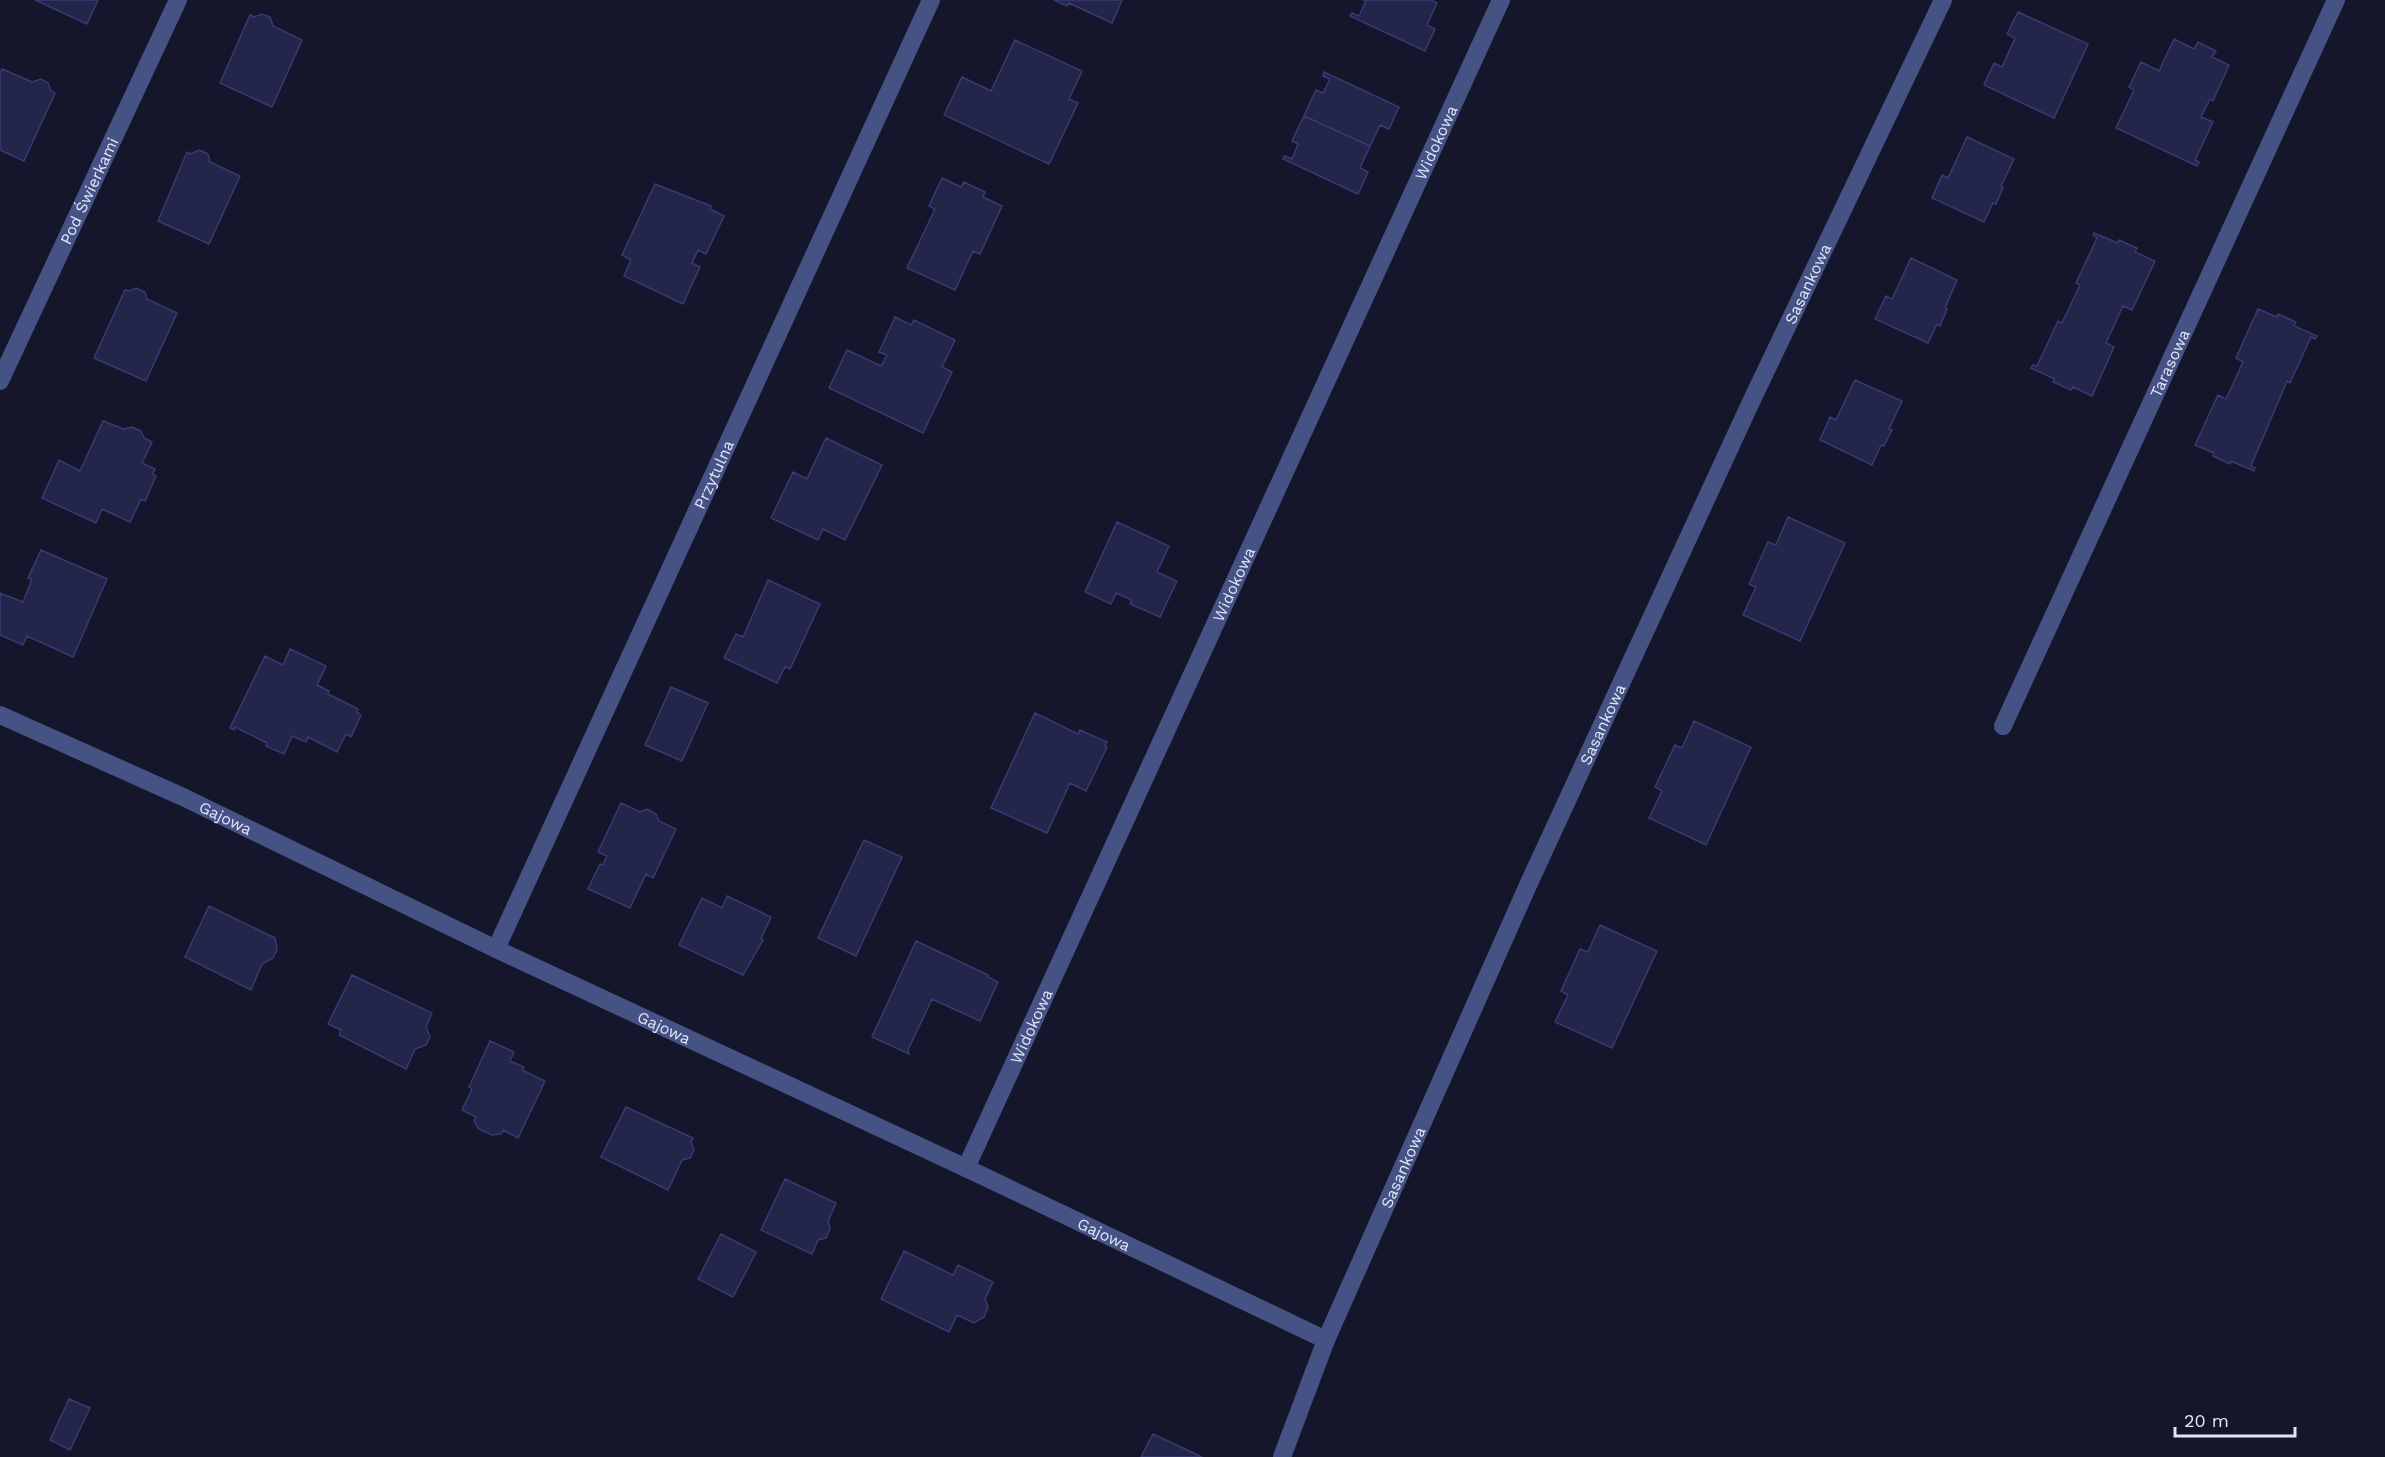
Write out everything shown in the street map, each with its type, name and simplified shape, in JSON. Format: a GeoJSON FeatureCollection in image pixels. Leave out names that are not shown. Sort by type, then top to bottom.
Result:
{"type":"FeatureCollection","features":[{"type":"Feature","properties":{"kind":"street","name":"Pod Świerkami"},"geometry":{"type":"LineString","coordinates":[[0,381],[178,0]]}},
{"type":"Feature","properties":{"kind":"street","name":"Przytulna"},"geometry":{"type":"LineString","coordinates":[[496,949],[931,0]]}},
{"type":"Feature","properties":{"kind":"street","name":"Widokowa"},"geometry":{"type":"LineString","coordinates":[[966,1168],[1502,0]]}},
{"type":"Feature","properties":{"kind":"street","name":"Sasankowa"},"geometry":{"type":"LineString","coordinates":[[1282,1457],[1326,1340],[1539,861],[1745,415],[1943,0]]}},
{"type":"Feature","properties":{"kind":"street","name":"Tarasowa"},"geometry":{"type":"LineString","coordinates":[[2003,726],[2336,0]]}},
{"type":"Feature","properties":{"kind":"street","name":"Gajowa"},"geometry":{"type":"LineString","coordinates":[[0,715],[183,797],[496,949],[966,1168],[1326,1340]]}},
{"type":"Feature","properties":{"kind":"building"},"geometry":{"type":"Polygon","coordinates":[[[35,0],[98,0],[87,24],[35,0]]]}},
{"type":"Feature","properties":{"kind":"building"},"geometry":{"type":"Polygon","coordinates":[[[1054,0],[1122,0],[1112,23],[1069,3],[1067,6],[1054,0]]]}},
{"type":"Feature","properties":{"kind":"building"},"geometry":{"type":"Polygon","coordinates":[[[1363,0],[1431,0],[1437,3],[1427,25],[1435,29],[1425,51],[1350,16],[1352,13],[1359,16],[1366,1],[1363,0]]]}},
{"type":"Feature","properties":{"kind":"building"},"geometry":{"type":"Polygon","coordinates":[[[2018,12],[2088,44],[2054,118],[1984,85],[1994,63],[2002,67],[2015,38],[2007,34],[2018,12]]]}},
{"type":"Feature","properties":{"kind":"building"},"geometry":{"type":"Polygon","coordinates":[[[262,14],[270,17],[273,26],[302,40],[272,107],[220,83],[250,15],[254,17],[262,14]]]}},
{"type":"Feature","properties":{"kind":"building"},"geometry":{"type":"Polygon","coordinates":[[[2174,39],[2194,49],[2198,42],[2216,51],[2212,57],[2229,65],[2213,101],[2210,99],[2201,117],[2213,122],[2195,160],[2199,162],[2197,166],[2116,128],[2134,90],[2129,87],[2141,62],[2159,71],[2174,39]]]}},
{"type":"Feature","properties":{"kind":"building"},"geometry":{"type":"Polygon","coordinates":[[[1015,40],[1082,71],[1069,99],[1078,103],[1049,164],[944,115],[962,77],[991,91],[1015,40]]]}},
{"type":"Feature","properties":{"kind":"building"},"geometry":{"type":"Polygon","coordinates":[[[2,69],[32,82],[41,79],[48,83],[51,91],[55,93],[24,161],[0,150],[0,74],[2,69]]]}},
{"type":"Feature","properties":{"kind":"building"},"geometry":{"type":"Polygon","coordinates":[[[1324,72],[1399,107],[1389,129],[1380,125],[1370,146],[1304,116],[1316,90],[1323,93],[1330,79],[1323,76],[1324,72]]]}},
{"type":"Feature","properties":{"kind":"building"},"geometry":{"type":"Polygon","coordinates":[[[1304,116],[1370,146],[1360,168],[1368,172],[1358,194],[1283,159],[1285,156],[1292,159],[1298,144],[1292,141],[1304,116]]]}},
{"type":"Feature","properties":{"kind":"building"},"geometry":{"type":"Polygon","coordinates":[[[1967,137],[2014,159],[2001,186],[2003,188],[1996,204],[1993,203],[1984,222],[1932,198],[1942,175],[1948,178],[1967,137]]]}},
{"type":"Feature","properties":{"kind":"building"},"geometry":{"type":"Polygon","coordinates":[[[199,150],[208,154],[210,162],[240,176],[209,244],[158,221],[187,152],[191,154],[199,150]]]}},
{"type":"Feature","properties":{"kind":"building"},"geometry":{"type":"Polygon","coordinates":[[[942,178],[961,187],[964,182],[985,192],[983,197],[1002,206],[980,254],[973,251],[955,290],[907,268],[935,209],[929,206],[942,178]]]}},
{"type":"Feature","properties":{"kind":"building"},"geometry":{"type":"Polygon","coordinates":[[[655,184],[711,206],[710,209],[724,216],[706,254],[698,250],[692,263],[700,267],[683,304],[624,276],[631,260],[622,255],[655,184]]]}},
{"type":"Feature","properties":{"kind":"building"},"geometry":{"type":"Polygon","coordinates":[[[2094,233],[2137,248],[2135,252],[2155,261],[2132,310],[2123,306],[2106,343],[2114,347],[2092,396],[2073,387],[2071,390],[2053,382],[2055,379],[2031,368],[2033,365],[2037,366],[2058,321],[2062,323],[2080,285],[2076,283],[2097,238],[2093,235],[2094,233]]]}},
{"type":"Feature","properties":{"kind":"building"},"geometry":{"type":"Polygon","coordinates":[[[1911,258],[1957,280],[1940,326],[1937,324],[1928,343],[1875,319],[1886,296],[1892,299],[1911,258]]]}},
{"type":"Feature","properties":{"kind":"building"},"geometry":{"type":"Polygon","coordinates":[[[136,288],[145,292],[147,299],[177,313],[146,381],[94,358],[125,290],[136,288]]]}},
{"type":"Feature","properties":{"kind":"building"},"geometry":{"type":"Polygon","coordinates":[[[2258,309],[2296,322],[2294,326],[2317,336],[2315,339],[2311,337],[2290,383],[2287,381],[2251,466],[2255,468],[2254,471],[2231,461],[2230,464],[2213,456],[2214,453],[2195,445],[2218,395],[2226,399],[2243,362],[2236,358],[2258,309]]]}},
{"type":"Feature","properties":{"kind":"building"},"geometry":{"type":"Polygon","coordinates":[[[895,317],[911,325],[914,320],[955,340],[942,367],[952,372],[923,433],[829,388],[847,350],[881,366],[887,355],[879,352],[895,317]]]}},
{"type":"Feature","properties":{"kind":"building"},"geometry":{"type":"Polygon","coordinates":[[[1855,380],[1902,401],[1889,429],[1892,430],[1884,446],[1881,445],[1872,465],[1820,440],[1830,417],[1836,420],[1855,380]]]}},
{"type":"Feature","properties":{"kind":"building"},"geometry":{"type":"Polygon","coordinates":[[[103,421],[124,429],[132,427],[141,431],[144,438],[152,442],[142,463],[155,469],[152,474],[156,476],[145,501],[141,499],[130,522],[102,509],[96,523],[42,498],[59,460],[80,471],[103,421]]]}},
{"type":"Feature","properties":{"kind":"building"},"geometry":{"type":"Polygon","coordinates":[[[826,438],[882,465],[845,540],[823,529],[818,540],[771,518],[793,472],[807,479],[826,438]]]}},
{"type":"Feature","properties":{"kind":"building"},"geometry":{"type":"Polygon","coordinates":[[[1788,517],[1845,543],[1800,641],[1743,615],[1756,587],[1749,584],[1768,542],[1776,545],[1788,517]]]}},
{"type":"Feature","properties":{"kind":"building"},"geometry":{"type":"Polygon","coordinates":[[[1117,522],[1169,546],[1157,572],[1177,581],[1160,617],[1130,604],[1132,600],[1116,593],[1111,604],[1085,592],[1117,522]]]}},
{"type":"Feature","properties":{"kind":"building"},"geometry":{"type":"Polygon","coordinates":[[[41,550],[107,579],[73,657],[27,636],[23,645],[0,635],[0,593],[23,602],[32,579],[28,578],[41,550]]]}},
{"type":"Feature","properties":{"kind":"building"},"geometry":{"type":"Polygon","coordinates":[[[768,580],[820,604],[790,669],[785,667],[777,683],[724,658],[736,634],[743,637],[768,580]]]}},
{"type":"Feature","properties":{"kind":"building"},"geometry":{"type":"Polygon","coordinates":[[[290,649],[326,666],[317,685],[329,691],[328,694],[358,709],[357,712],[361,715],[351,737],[346,734],[337,752],[308,737],[306,742],[292,736],[284,754],[235,727],[234,730],[230,728],[265,656],[283,665],[290,649]]]}},
{"type":"Feature","properties":{"kind":"building"},"geometry":{"type":"Polygon","coordinates":[[[671,687],[708,703],[682,761],[645,745],[671,687]]]}},
{"type":"Feature","properties":{"kind":"building"},"geometry":{"type":"Polygon","coordinates":[[[1035,713],[1078,734],[1080,730],[1107,742],[1105,746],[1107,747],[1086,791],[1070,783],[1047,833],[991,808],[1035,713]]]}},
{"type":"Feature","properties":{"kind":"building"},"geometry":{"type":"Polygon","coordinates":[[[1694,721],[1751,747],[1706,845],[1649,818],[1662,791],[1655,787],[1675,745],[1682,748],[1694,721]]]}},
{"type":"Feature","properties":{"kind":"building"},"geometry":{"type":"Polygon","coordinates":[[[621,803],[640,812],[647,809],[656,814],[659,821],[676,829],[653,878],[646,874],[630,908],[588,889],[600,864],[603,865],[607,856],[598,852],[621,803]]]}},
{"type":"Feature","properties":{"kind":"building"},"geometry":{"type":"Polygon","coordinates":[[[864,840],[902,857],[856,956],[818,938],[864,840]]]}},
{"type":"Feature","properties":{"kind":"building"},"geometry":{"type":"Polygon","coordinates":[[[727,896],[771,917],[761,939],[763,940],[743,975],[679,945],[702,898],[722,908],[727,896]]]}},
{"type":"Feature","properties":{"kind":"building"},"geometry":{"type":"Polygon","coordinates":[[[209,906],[275,938],[277,950],[273,958],[262,964],[251,990],[185,957],[209,906]]]}},
{"type":"Feature","properties":{"kind":"building"},"geometry":{"type":"Polygon","coordinates":[[[1600,925],[1657,951],[1612,1048],[1555,1022],[1568,995],[1561,991],[1580,949],[1588,952],[1600,925]]]}},
{"type":"Feature","properties":{"kind":"building"},"geometry":{"type":"Polygon","coordinates":[[[916,941],[998,982],[980,1021],[932,999],[908,1050],[909,1054],[872,1037],[916,941]]]}},
{"type":"Feature","properties":{"kind":"building"},"geometry":{"type":"Polygon","coordinates":[[[352,975],[432,1013],[426,1027],[430,1037],[426,1045],[415,1049],[406,1069],[339,1035],[341,1030],[328,1024],[352,975]]]}},
{"type":"Feature","properties":{"kind":"building"},"geometry":{"type":"Polygon","coordinates":[[[490,1041],[514,1052],[510,1061],[524,1067],[522,1070],[545,1081],[518,1138],[503,1130],[501,1134],[492,1135],[479,1129],[474,1122],[476,1117],[462,1110],[472,1089],[469,1087],[490,1041]]]}},
{"type":"Feature","properties":{"kind":"building"},"geometry":{"type":"Polygon","coordinates":[[[626,1107],[693,1138],[691,1142],[694,1150],[690,1158],[682,1160],[668,1190],[601,1157],[626,1107]]]}},
{"type":"Feature","properties":{"kind":"building"},"geometry":{"type":"Polygon","coordinates":[[[785,1179],[836,1203],[828,1221],[830,1228],[826,1238],[818,1240],[812,1254],[761,1230],[785,1179]]]}},
{"type":"Feature","properties":{"kind":"building"},"geometry":{"type":"Polygon","coordinates":[[[721,1234],[756,1252],[733,1297],[698,1279],[721,1234]]]}},
{"type":"Feature","properties":{"kind":"building"},"geometry":{"type":"Polygon","coordinates":[[[904,1251],[953,1275],[958,1265],[993,1282],[985,1299],[988,1307],[984,1317],[974,1323],[957,1315],[949,1332],[881,1299],[904,1251]]]}},
{"type":"Feature","properties":{"kind":"building"},"geometry":{"type":"Polygon","coordinates":[[[69,1399],[90,1408],[70,1450],[50,1440],[69,1399]]]}},
{"type":"Feature","properties":{"kind":"building"},"geometry":{"type":"Polygon","coordinates":[[[1153,1434],[1202,1457],[1141,1457],[1153,1434]]]}}]}
